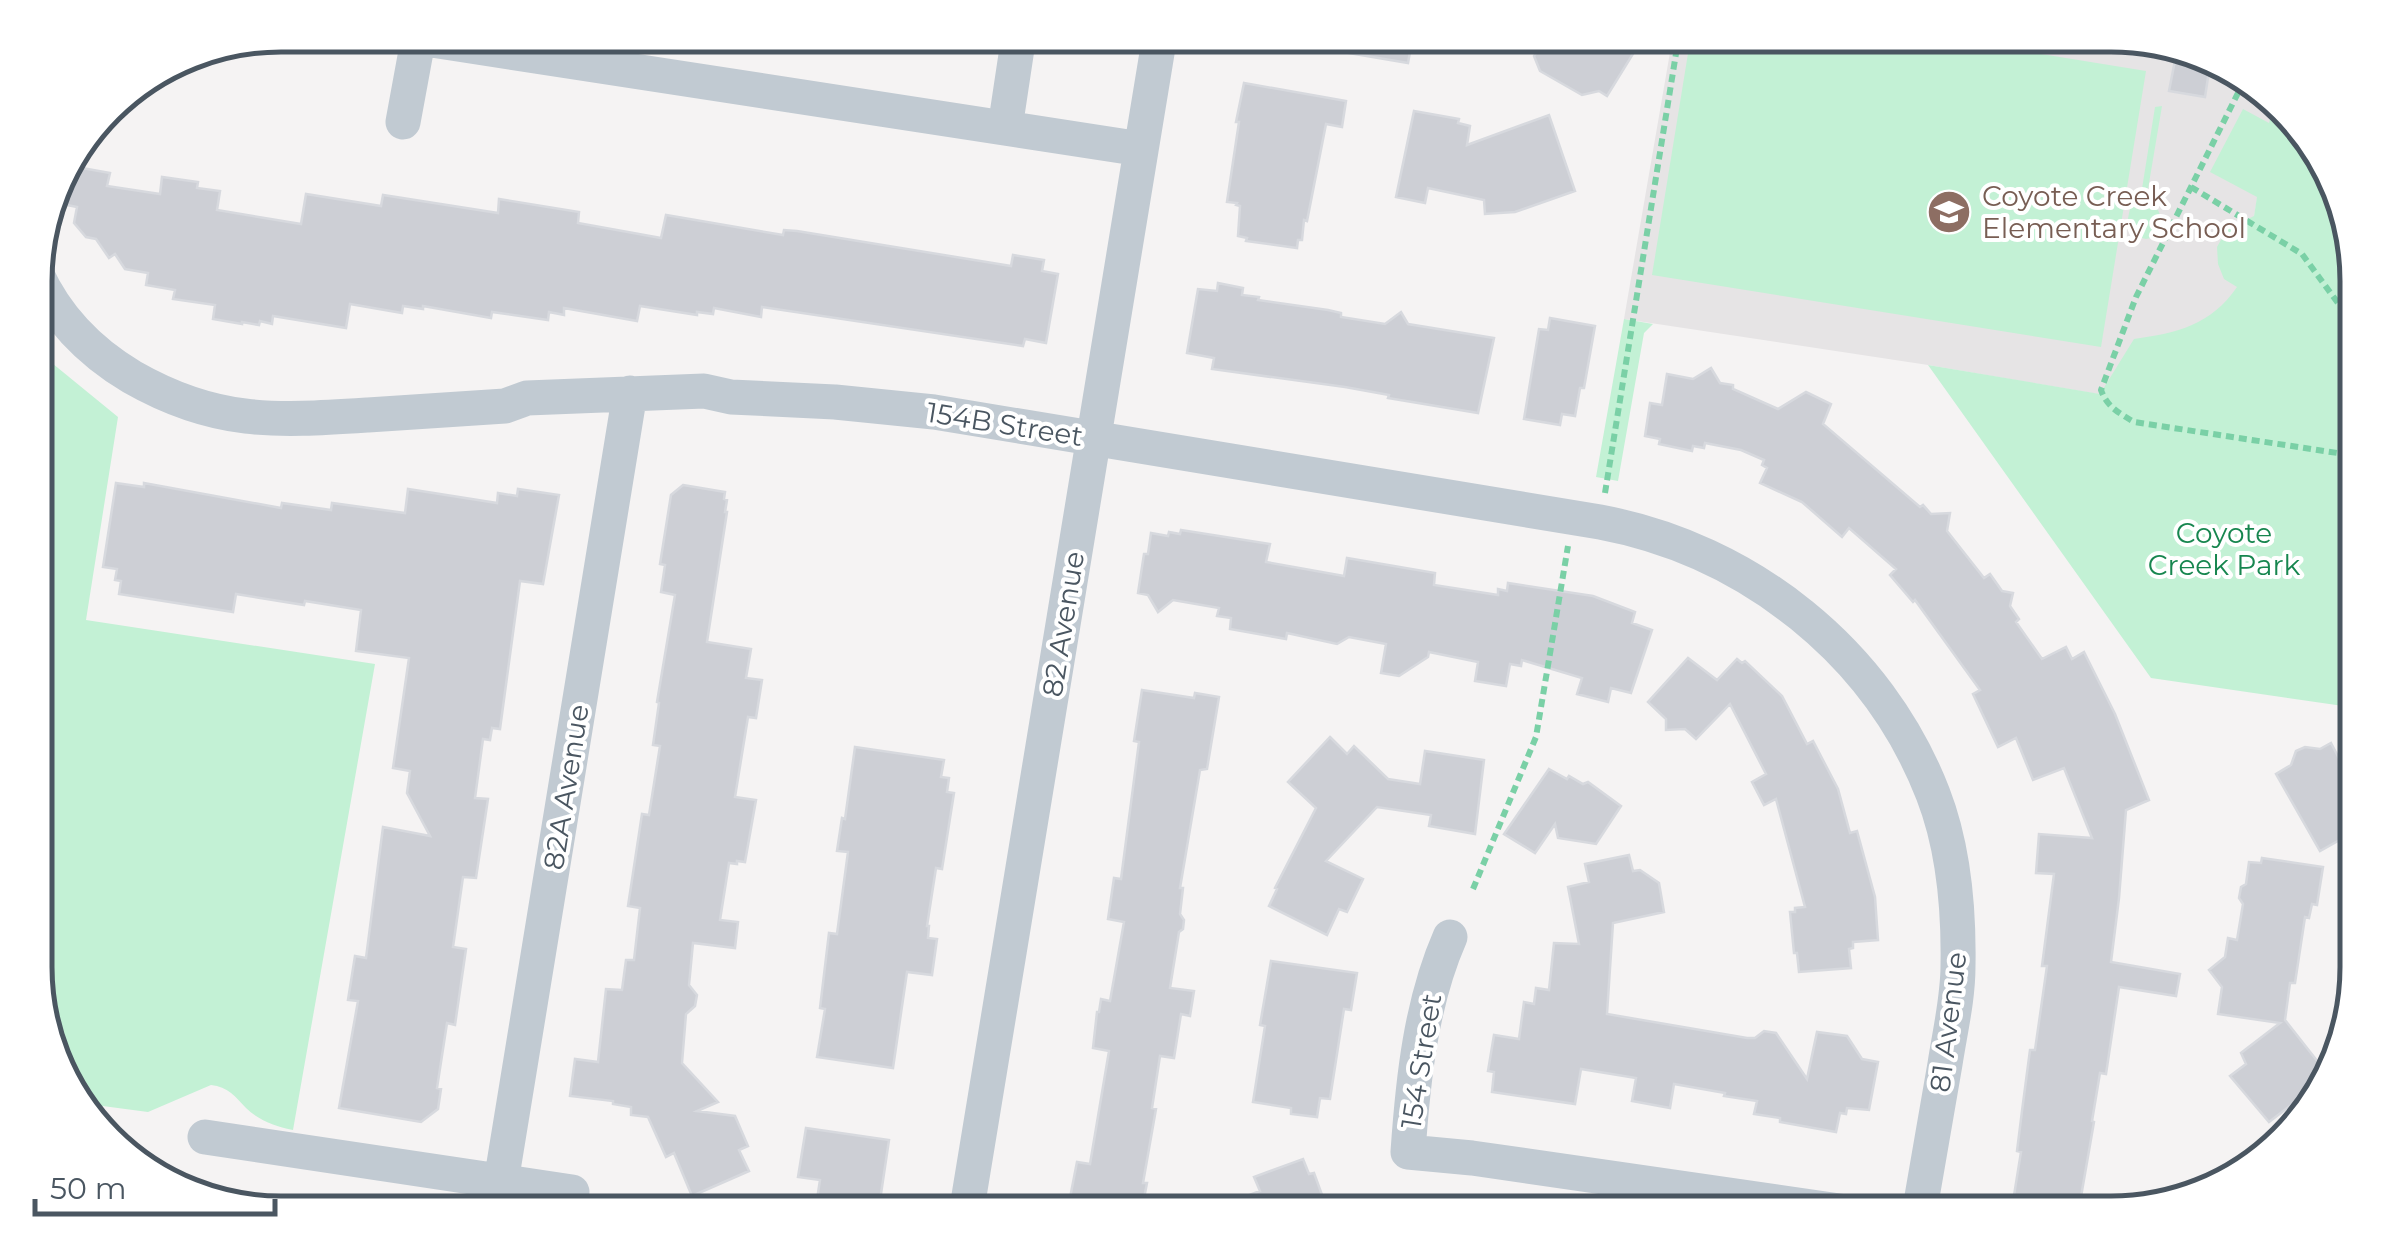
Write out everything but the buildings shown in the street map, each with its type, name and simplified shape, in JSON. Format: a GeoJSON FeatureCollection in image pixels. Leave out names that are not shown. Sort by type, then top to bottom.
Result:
{"type":"FeatureCollection","features":[{"type":"Feature","properties":{"kind":"street"},"geometry":{"type":"LineString","coordinates":[[403,122],[416,52]]}},
{"type":"Feature","properties":{"kind":"street"},"geometry":{"type":"LineString","coordinates":[[521,52],[1141,149]]}},
{"type":"Feature","properties":{"kind":"street"},"geometry":{"type":"LineString","coordinates":[[1005,128],[1017,52]]}},
{"type":"Feature","properties":{"kind":"street","name":"82 Avenue"},"geometry":{"type":"LineString","coordinates":[[969,1196],[1157,52]]}},
{"type":"Feature","properties":{"kind":"street","name":"154B Street"},"geometry":{"type":"LineString","coordinates":[[53,300],[67,324],[113,366],[174,399],[218,412],[301,419],[505,406],[527,398],[704,391],[731,397],[883,406],[1094,437],[1612,524],[1680,543],[1738,570],[1792,606],[1842,652],[1883,701],[1924,773]]}},
{"type":"Feature","properties":{"kind":"street","name":"82A Avenue"},"geometry":{"type":"LineString","coordinates":[[501,1182],[630,393]]}},
{"type":"Feature","properties":{"kind":"street","name":"81 Avenue"},"geometry":{"type":"LineString","coordinates":[[1922,1196],[1953,1017],[1958,963],[1948,850],[1924,773]]}},
{"type":"Feature","properties":{"kind":"street","name":"154 Street"},"geometry":{"type":"LineString","coordinates":[[1450,937],[1430,988],[1408,1152],[1735,1196]]}},
{"type":"Feature","properties":{"kind":"street"},"geometry":{"type":"LineString","coordinates":[[205,1137],[572,1192]]}},
{"type":"Feature","properties":{"kind":"path"},"geometry":{"type":"LineString","coordinates":[[1604,498],[1676,52]]}},
{"type":"Feature","properties":{"kind":"path"},"geometry":{"type":"LineString","coordinates":[[2239,91],[2136,296],[2101,390],[2112,409],[2134,422],[2340,454]]}},
{"type":"Feature","properties":{"kind":"path"},"geometry":{"type":"LineString","coordinates":[[2191,187],[2302,254],[2340,306]]}},
{"type":"Feature","properties":{"kind":"path"},"geometry":{"type":"LineString","coordinates":[[1473,889],[1536,737],[1570,540]]}},
{"type":"Feature","properties":{"kind":"shaded area","name":"Coyote Creek Elementary School"},"geometry":{"type":"Polygon","coordinates":[[[1670,52],[2142,54],[2213,76],[2271,117],[2220,415],[1624,319],[1670,52]]]}},
{"type":"Feature","properties":{"kind":"green space"},"geometry":{"type":"Polygon","coordinates":[[[1688,52],[2029,52],[2146,71],[2101,347],[1652,275],[1688,52]]]}},
{"type":"Feature","properties":{"kind":"green space"},"geometry":{"type":"Polygon","coordinates":[[[2162,106],[2147,195],[2161,220],[2156,237],[2146,239],[2134,236],[2127,223],[2132,199],[2141,195],[2155,107],[2162,106]]]}},
{"type":"Feature","properties":{"kind":"green space","name":"Coyote Creek Park"},"geometry":{"type":"Polygon","coordinates":[[[2243,109],[2269,123],[2271,117],[2284,130],[2317,180],[2339,251],[2340,706],[2151,678],[1928,365],[2100,394],[2134,339],[2179,330],[2204,319],[2237,287],[2224,279],[2217,247],[2227,229],[2254,216],[2257,197],[2210,172],[2243,109]]]}},
{"type":"Feature","properties":{"kind":"green space"},"geometry":{"type":"Polygon","coordinates":[[[1624,319],[1653,324],[1644,333],[1618,481],[1596,477],[1624,319]]]}},
{"type":"Feature","properties":{"kind":"green space"},"geometry":{"type":"Polygon","coordinates":[[[53,364],[118,417],[86,620],[375,664],[293,1130],[262,1119],[231,1093],[211,1085],[148,1112],[99,1105],[70,1055],[54,998],[53,364]]]}},
{"type":"Feature","properties":{"kind":"place","name":"Coyote Creek Elementary School"},"geometry":{"type":"Point","coordinates":[1949,212]}}]}
